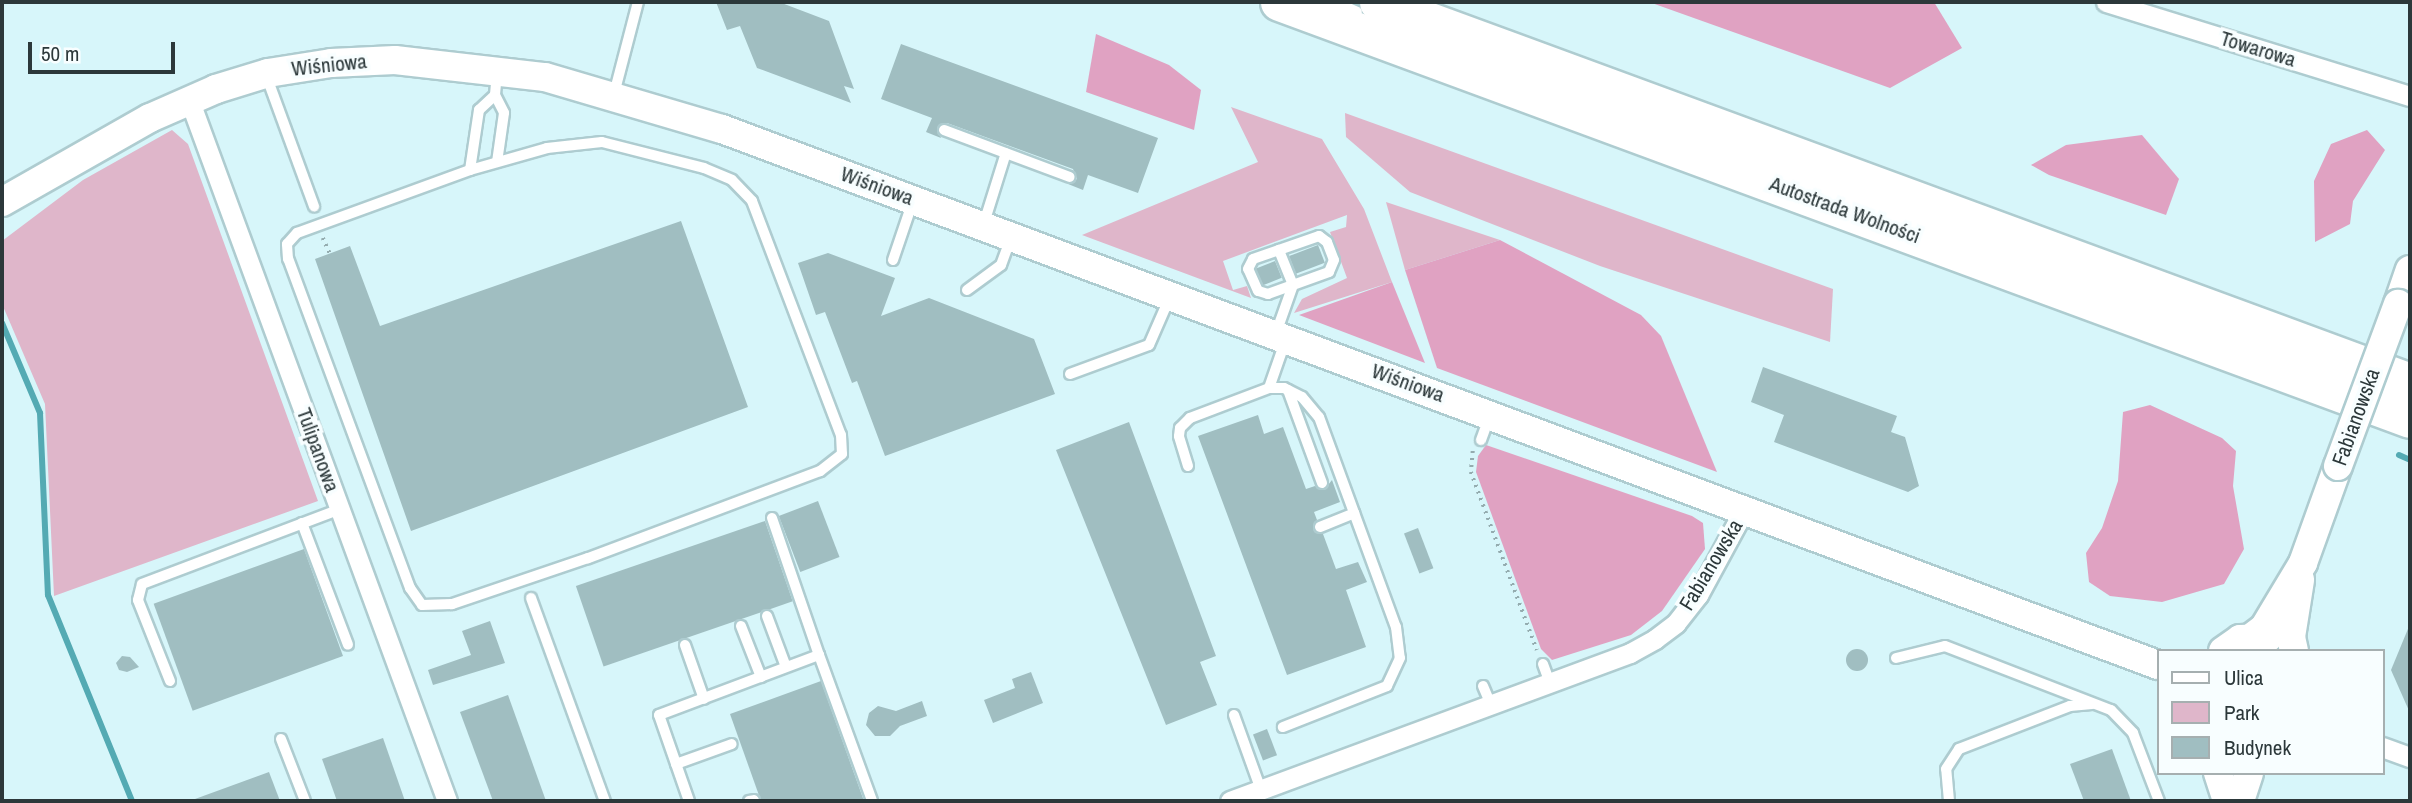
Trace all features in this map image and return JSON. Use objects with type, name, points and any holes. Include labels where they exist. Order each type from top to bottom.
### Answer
[{"type":"highway","name":"Autostrada Wolności","points":[[1279,2],[1516,71],[2410,382]]},
{"type":"highway","name":"Autostrada Wolności","points":[[1379,18],[2410,419]]},
{"type":"street","name":"Towarowa","points":[[2106,2],[2410,96]]},
{"type":"street","name":"Wiśniowa","points":[[2,202],[72,159],[189,99],[266,74],[372,60],[496,82],[614,94],[914,200],[1745,508]]},
{"type":"street","name":"Tulipanowa","points":[[189,99],[447,801]]},
{"type":"street","name":"Fabianowska","points":[[2293,649],[2291,638],[2303,563],[2410,270]]},
{"type":"street","name":"Fabianowska","points":[[1230,801],[1270,792],[1630,653],[1676,623],[1720,559],[1745,508],[2156,663]]},
{"type":"street","name":"Fabianowska","points":[[2230,646],[2264,628],[2303,563]]},
{"type":"street","points":[[2230,646],[2273,639],[2290,649]]},
{"type":"street","name":"Fabianowska","points":[[2119,650],[2156,652]]},
{"type":"street","points":[[2119,650],[2156,675]]},
{"type":"street","points":[[2219,775],[2229,801]]},
{"type":"street","points":[[2229,801],[2231,775]]},
{"type":"street","points":[[2240,801],[2248,775]]},
{"type":"lane","points":[[614,94],[638,2]]},
{"type":"lane","points":[[1330,3],[1379,18]]},
{"type":"lane","points":[[266,74],[314,206]]},
{"type":"lane","points":[[496,82],[504,113],[497,162]]},
{"type":"lane","points":[[470,170],[479,110],[496,82]]},
{"type":"lane","points":[[944,130],[1070,177]]},
{"type":"lane","points":[[602,142],[704,168],[737,185],[758,213],[841,435],[842,453],[837,462],[588,558],[443,607],[422,605],[410,588],[288,260],[287,244],[297,233],[497,162],[563,145],[602,142]]},
{"type":"lane","points":[[983,226],[1006,153]]},
{"type":"lane","points":[[893,260],[914,200]]},
{"type":"lane","points":[[967,290],[1000,265],[1012,236]]},
{"type":"lane","points":[[1315,237],[1327,242],[1334,260],[1332,270],[1268,294],[1255,288],[1248,269],[1251,261],[1279,250],[1315,237]]},
{"type":"lane","points":[[1269,388],[1293,285],[1279,250]]},
{"type":"lane","points":[[1070,374],[1149,345],[1171,295]]},
{"type":"lane","points":[[1188,466],[1179,436],[1184,422],[1204,411],[1269,388],[1289,390],[1309,404],[1319,417],[1354,513],[1399,638],[1397,668],[1387,686],[1378,692],[1283,727]]},
{"type":"lane","points":[[1289,390],[1322,483]]},
{"type":"lane","points":[[1481,440],[1490,413]]},
{"type":"lane","points":[[170,681],[138,600],[142,584],[340,509]]},
{"type":"lane","points":[[1320,527],[1354,513]]},
{"type":"lane","points":[[772,518],[872,801]]},
{"type":"lane","points":[[302,523],[348,645]]},
{"type":"lane","points":[[531,598],[605,801]]},
{"type":"lane","points":[[767,616],[786,667]]},
{"type":"lane","points":[[741,626],[761,677]]},
{"type":"lane","points":[[685,645],[704,699]]},
{"type":"lane","points":[[1896,658],[1945,646],[2102,704],[2120,716],[2133,733],[2159,801]]},
{"type":"lane","points":[[689,801],[659,716],[819,655]]},
{"type":"lane","points":[[1543,664],[1550,683]]},
{"type":"lane","points":[[1483,686],[1491,705]]},
{"type":"lane","points":[[1948,801],[1946,769],[1959,749],[2070,706],[2102,704]]},
{"type":"lane","points":[[1234,715],[1270,792]]},
{"type":"lane","points":[[281,739],[305,801]]},
{"type":"lane","points":[[676,764],[732,744]]},
{"type":"path","points":[[322,235],[330,254]]},
{"type":"path","points":[[1481,440],[1470,456],[1471,472],[1543,664]]},
{"type":"green space","points":[[1231,107],[1322,139],[1364,209],[1392,282],[1294,313],[1302,299],[1347,278],[1330,232],[1346,227],[1347,215],[1223,261],[1233,290],[1247,286],[1251,298],[1082,235],[1258,162]]},
{"type":"green space","points":[[1345,113],[1833,289],[1830,342],[1600,266],[1410,192],[1346,137]]},
{"type":"green space","points":[[172,130],[188,144],[318,501],[54,596],[45,404],[2,304],[2,241],[83,180]]},
{"type":"green space","points":[[1386,202],[1500,240],[1405,270]]},
{"type":"shaded area","points":[[1649,2],[1934,2],[1962,48],[1890,88]]},
{"type":"shaded area","points":[[1096,34],[1169,65],[1201,90],[1194,130],[1086,92]]},
{"type":"shaded area","points":[[2367,130],[2385,150],[2353,201],[2350,224],[2315,242],[2314,181],[2331,144]]},
{"type":"shaded area","points":[[2142,135],[2179,179],[2166,215],[2049,175],[2031,165],[2066,145]]},
{"type":"shaded area","points":[[1500,240],[1641,315],[1661,336],[1717,472],[1437,368],[1405,270]]},
{"type":"shaded area","points":[[1392,282],[1425,363],[1299,315]]},
{"type":"shaded area","points":[[2150,405],[2222,438],[2236,451],[2233,486],[2244,549],[2224,584],[2162,602],[2110,596],[2089,582],[2086,553],[2102,528],[2118,481],[2123,412]]},
{"type":"shaded area","points":[[1486,445],[1692,516],[1703,523],[1705,549],[1662,611],[1631,635],[1552,660],[1541,649],[1476,472],[1478,456]]},
{"type":"building","points":[[716,2],[779,2],[829,21],[854,89],[844,86],[851,103],[757,68],[740,26],[727,30]]},
{"type":"building","points":[[901,44],[1158,138],[1138,193],[1088,175],[1083,190],[1068,184],[1077,179],[1073,169],[947,123],[937,128],[941,138],[926,132],[932,118],[881,99]]},
{"type":"building","points":[[681,221],[748,407],[411,531],[315,259],[350,246],[380,326]]},
{"type":"building","points":[[1318,245],[1325,263],[1296,274],[1289,256]]},
{"type":"building","points":[[828,253],[895,278],[881,316],[929,298],[1034,339],[1055,394],[885,456],[857,381],[852,383],[825,312],[816,315],[798,263]]},
{"type":"building","points":[[1275,261],[1282,278],[1262,286],[1256,269]]},
{"type":"building","points":[[1763,367],[1897,416],[1891,432],[1905,437],[1919,486],[1908,492],[1774,442],[1784,415],[1751,402]]},
{"type":"building","points":[[1258,415],[1264,434],[1283,427],[1306,489],[1315,486],[1324,490],[1332,480],[1340,502],[1314,512],[1317,520],[1313,529],[1323,534],[1336,569],[1358,562],[1367,582],[1346,590],[1366,647],[1287,675],[1198,436]]},
{"type":"building","points":[[1129,422],[1216,656],[1200,662],[1217,705],[1166,725],[1056,450]]},
{"type":"building","points":[[818,501],[840,557],[800,572],[779,516]]},
{"type":"building","points":[[765,521],[793,601],[604,666],[576,586]]},
{"type":"building","points":[[1418,528],[1433,568],[1419,574],[1404,533]]},
{"type":"building","points":[[304,549],[343,656],[193,711],[154,604]]},
{"type":"building","points":[[490,621],[505,663],[433,685],[428,670],[471,655],[462,631]]},
{"type":"building","points":[[2410,624],[2410,713],[2391,670]]},
{"type":"building","points":[[1857,649],[1865,652],[1868,660],[1865,668],[1857,671],[1849,668],[1846,660],[1849,652]]},
{"type":"building","points":[[122,656],[130,657],[139,667],[127,672],[119,670],[116,663]]},
{"type":"building","points":[[1031,672],[1043,703],[993,723],[984,700],[1015,688],[1012,679]]},
{"type":"building","points":[[821,681],[864,801],[761,801],[730,714]]},
{"type":"building","points":[[508,695],[546,801],[493,801],[460,712]]},
{"type":"building","points":[[922,701],[927,716],[900,726],[890,736],[875,736],[866,725],[869,713],[878,706],[896,711]]},
{"type":"building","points":[[1267,729],[1277,755],[1263,761],[1253,734]]},
{"type":"building","points":[[383,738],[405,801],[337,801],[322,759]]},
{"type":"building","points":[[2112,749],[2131,801],[2084,801],[2070,764]]},
{"type":"building","points":[[269,772],[280,801],[195,801],[195,799]]},
{"type":"waterway","points":[[2,323],[40,413],[48,595],[132,801]]},
{"type":"waterway","points":[[2399,455],[2410,460]]}]
